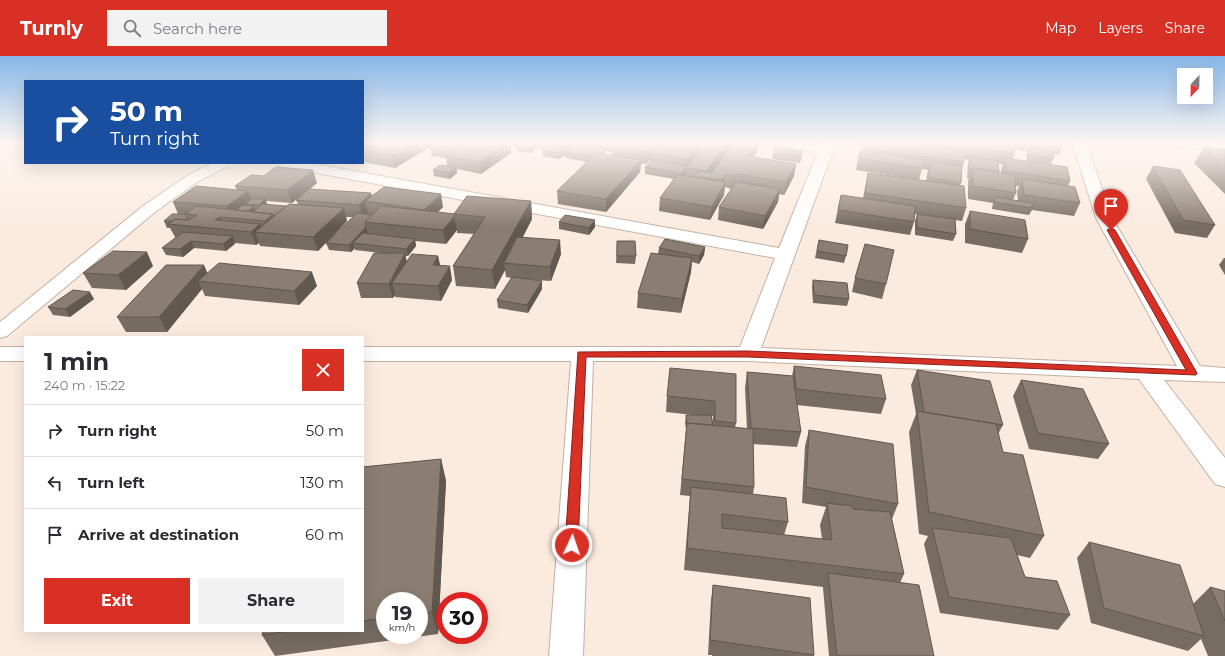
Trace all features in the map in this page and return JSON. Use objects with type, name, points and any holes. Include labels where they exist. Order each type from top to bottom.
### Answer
[{"type":"street","points":[[0,332],[149,209],[192,179],[209,170]]},
{"type":"street","points":[[323,170],[786,255]]},
{"type":"street","points":[[748,354],[819,170]]},
{"type":"street","points":[[1088,170],[1104,218],[1192,373]]},
{"type":"street","points":[[0,354],[24,354]]},
{"type":"street","points":[[364,354],[748,354],[1225,375]]},
{"type":"street","points":[[566,656],[582,354]]},
{"type":"street","points":[[1145,371],[1225,477]]},
{"type":"building","points":[[272,170],[313,170],[287,190],[235,186],[251,175],[264,176]]},
{"type":"building","points":[[433,170],[452,170],[449,172]]},
{"type":"building","points":[[579,170],[632,170],[606,199],[557,191]]},
{"type":"building","points":[[660,170],[684,170],[681,174]]},
{"type":"building","points":[[714,170],[793,170],[786,182],[736,174],[734,176],[725,175],[721,180],[694,176],[698,171],[712,173]]},
{"type":"building","points":[[929,170],[962,170],[961,183],[928,177]]},
{"type":"building","points":[[973,170],[985,170],[1015,175],[1016,193],[972,186]]},
{"type":"building","points":[[986,170],[999,170],[999,172]]},
{"type":"building","points":[[1068,170],[1070,181],[1006,171]]},
{"type":"building","points":[[1155,170],[1180,170],[1215,225],[1183,220]]},
{"type":"building","points":[[868,173],[964,186],[966,208],[865,193]]},
{"type":"building","points":[[677,175],[725,182],[712,207],[660,198]]},
{"type":"building","points":[[1022,179],[1075,187],[1080,203],[1024,195]]},
{"type":"building","points":[[735,180],[764,185],[736,182],[734,186],[732,185]]},
{"type":"building","points":[[736,182],[780,189],[765,216],[719,207]]},
{"type":"building","points":[[196,186],[248,191],[227,206],[173,202]]},
{"type":"building","points":[[384,187],[441,194],[424,210],[365,201]]},
{"type":"building","points":[[309,189],[371,193],[359,205],[296,200]]},
{"type":"building","points":[[841,195],[915,206],[914,222],[838,210]]},
{"type":"building","points":[[467,196],[531,201],[492,270],[453,266],[485,217],[454,214]]},
{"type":"building","points":[[995,197],[1032,203],[1032,208],[995,202]]},
{"type":"building","points":[[251,199],[265,199],[259,205],[245,204]]},
{"type":"building","points":[[262,204],[286,206],[274,216],[273,214],[253,212]]},
{"type":"building","points":[[289,204],[344,208],[313,237],[255,232]]},
{"type":"building","points":[[243,205],[254,206],[248,211],[236,210]]},
{"type":"building","points":[[196,206],[273,214],[265,221],[220,217],[215,220],[260,224],[251,232],[168,224],[175,219],[189,220],[197,215],[185,214]]},
{"type":"building","points":[[381,206],[455,214],[443,230],[365,222]]},
{"type":"building","points":[[970,211],[1025,220],[1028,239],[970,229]]},
{"type":"building","points":[[357,213],[372,215],[365,222],[366,227],[349,245],[326,243]]},
{"type":"building","points":[[172,214],[185,214],[187,219],[164,221]]},
{"type":"building","points":[[917,214],[955,219],[956,234],[917,228]]},
{"type":"building","points":[[565,215],[595,220],[589,228],[559,222]]},
{"type":"building","points":[[183,232],[233,236],[223,244],[191,241],[180,249],[162,248]]},
{"type":"building","points":[[363,233],[415,239],[406,249],[353,243]]},
{"type":"building","points":[[517,237],[560,240],[550,267],[504,263]]},
{"type":"building","points":[[665,239],[705,247],[699,256],[659,248]]},
{"type":"building","points":[[819,240],[848,245],[846,256],[817,251]]},
{"type":"building","points":[[617,241],[635,241],[636,256],[617,256]]},
{"type":"building","points":[[865,244],[894,250],[886,284],[855,278]]},
{"type":"building","points":[[113,251],[147,252],[118,275],[83,273]]},
{"type":"building","points":[[374,253],[405,253],[389,284],[357,283]]},
{"type":"building","points":[[651,253],[692,258],[682,299],[638,293]]},
{"type":"building","points":[[412,254],[438,256],[433,265],[450,266],[438,286],[392,283]]},
{"type":"building","points":[[219,263],[312,272],[294,291],[198,281]]},
{"type":"building","points":[[166,265],[204,265],[159,317],[117,317]]},
{"type":"building","points":[[512,277],[542,281],[527,305],[497,300]]},
{"type":"building","points":[[813,280],[847,283],[849,299],[814,295]]},
{"type":"building","points":[[73,290],[90,292],[65,309],[48,307]]},
{"type":"building","points":[[794,366],[881,375],[886,399],[796,389]]},
{"type":"building","points":[[670,368],[736,374],[736,423],[715,421],[715,401],[667,396]]},
{"type":"building","points":[[917,370],[990,381],[1003,425],[924,412]]},
{"type":"building","points":[[747,372],[793,376],[801,432],[751,428]]},
{"type":"building","points":[[1021,380],[1083,389],[1109,444],[1038,433]]},
{"type":"building","points":[[917,411],[996,424],[1003,452],[1023,455],[1044,536],[929,512]]},
{"type":"building","points":[[686,415],[711,415],[713,425],[687,423]]},
{"type":"building","points":[[687,423],[753,429],[754,487],[682,479]]},
{"type":"building","points":[[809,430],[893,444],[898,504],[806,487]]},
{"type":"building","points":[[441,459],[432,612],[428,613],[428,592],[376,592],[376,619],[364,621],[364,467]]},
{"type":"building","points":[[691,487],[786,498],[788,522],[722,514],[722,528],[832,540],[827,503],[852,506],[853,509],[890,512],[904,574],[687,548]]},
{"type":"building","points":[[932,528],[1011,538],[1025,577],[1057,581],[1070,615],[949,597]]},
{"type":"building","points":[[1089,542],[1180,565],[1204,636],[1104,608]]},
{"type":"building","points":[[828,573],[919,585],[934,656],[837,655]]},
{"type":"building","points":[[713,585],[810,598],[814,655],[710,640]]},
{"type":"building","points":[[1210,587],[1225,591],[1225,621]]},
{"type":"building","points":[[263,632],[284,632],[262,635]]},
{"type":"route","points":[[572,545],[582,354],[748,354],[1192,373],[1111,230]]}]
